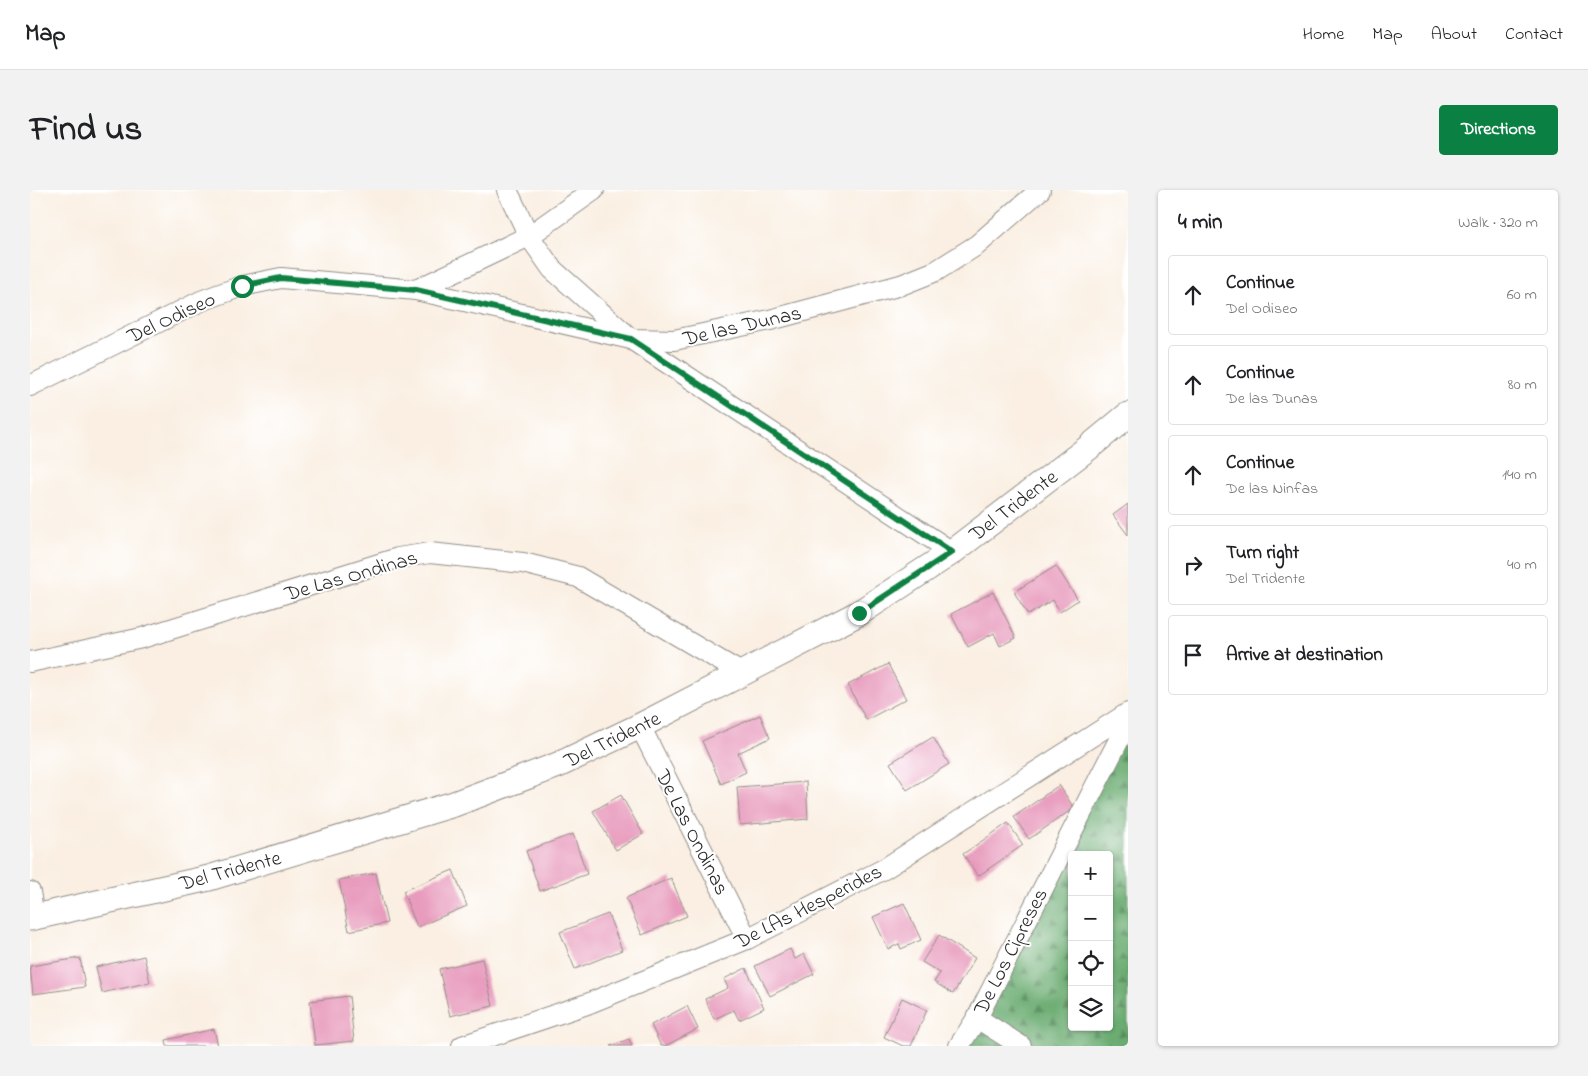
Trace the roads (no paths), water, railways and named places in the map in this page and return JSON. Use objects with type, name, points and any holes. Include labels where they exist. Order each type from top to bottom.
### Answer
[{"type":"main road","name":"Del Tridente","points":[[32,917],[208,878],[454,804],[558,765],[743,674],[859,613],[952,552],[1128,415]]},
{"type":"street","points":[[506,190],[529,236],[552,269],[631,339],[952,552]]},
{"type":"street","points":[[416,290],[529,236],[594,190]]},
{"type":"street","name":"De las Dunas","points":[[416,290],[631,339],[674,340],[770,320],[901,285],[936,271],[977,244],[1040,190]]},
{"type":"street","name":"Del Odiseo","points":[[30,386],[201,301],[242,286],[281,278],[416,290]]},
{"type":"street","name":"De Las Ondinas","points":[[30,662],[142,638],[398,558],[430,553],[523,563],[578,577],[743,674]]},
{"type":"street","name":"De LAs Hesperides","points":[[462,1046],[587,1004],[747,939],[884,869],[1128,713]]},
{"type":"street","name":"De Los Cipreses","points":[[959,1046],[977,1018],[1128,722]]},
{"type":"street","name":"De Las Ondinas","points":[[640,726],[747,939]]},
{"type":"street","points":[[30,892],[32,917]]},
{"type":"street","points":[[977,1018],[1021,1046]]}]
